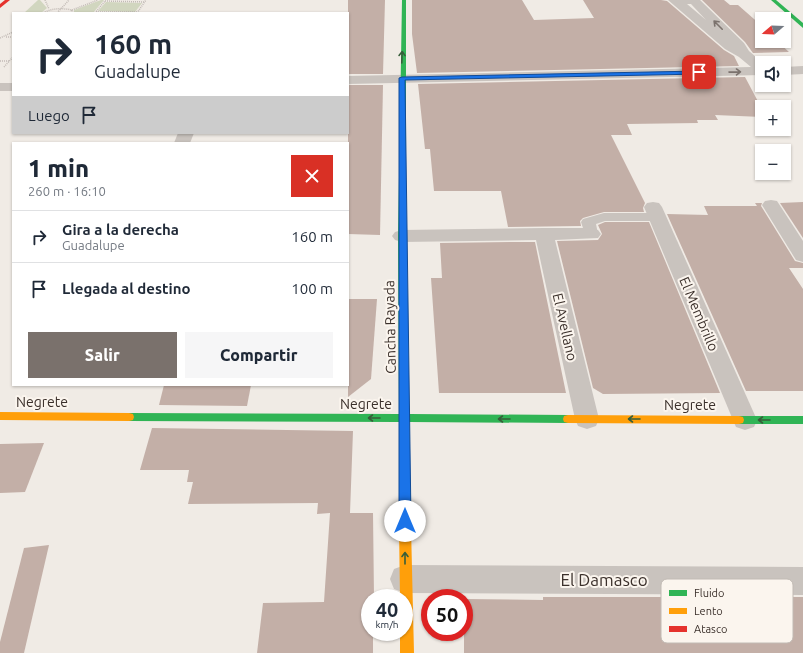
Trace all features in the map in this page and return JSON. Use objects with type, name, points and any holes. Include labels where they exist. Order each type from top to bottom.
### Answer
[{"type":"main road","points":[[0,7],[8,0]]},
{"type":"main road","name":"Cancha Rayada","points":[[404,0],[402,78],[402,236],[407,653]]},
{"type":"main road","points":[[773,0],[803,26]]},
{"type":"main road","name":"Negrete","points":[[0,416],[803,420]]},
{"type":"street","points":[[744,54],[739,46],[694,1],[674,0],[730,46],[744,54],[755,64]]},
{"type":"street","points":[[349,80],[755,70]]},
{"type":"street","points":[[791,70],[803,70]]},
{"type":"street","points":[[0,87],[12,87]]},
{"type":"street","points":[[771,205],[803,256]]},
{"type":"street","name":"El Membrillo","points":[[655,212],[745,420]]},
{"type":"street","name":"El Avellano","points":[[544,234],[587,419]]},
{"type":"street","points":[[402,236],[591,234]]},
{"type":"street","name":"El Damasco","points":[[405,579],[661,580]]},
{"type":"street","name":"El Damasco","points":[[793,581],[803,581]]},
{"type":"lane","points":[[591,234],[588,222],[604,217],[655,212]]},
{"type":"path","points":[[45,0],[49,9]]},
{"type":"path","points":[[58,12],[69,0]]},
{"type":"path","points":[[45,12],[49,9],[61,8],[72,10],[98,0]]},
{"type":"path","points":[[138,12],[146,0]]},
{"type":"path","points":[[96,12],[105,1],[145,2]]},
{"type":"path","points":[[0,38],[12,32]]},
{"type":"path","points":[[3,37],[12,37]]},
{"type":"path","points":[[0,71],[12,58]]},
{"type":"path","points":[[0,61],[10,61]]},
{"type":"green space","points":[[38,0],[40,0],[47,8],[42,12],[25,12]]},
{"type":"green space","points":[[104,0],[94,12],[74,12],[74,10]]},
{"type":"green space","points":[[106,2],[142,3],[135,12],[98,11]]},
{"type":"building","points":[[348,0],[385,0],[383,74],[349,74]]},
{"type":"building","points":[[412,0],[522,0],[534,20],[594,18],[583,0],[667,1],[724,50],[734,56],[739,66],[417,73],[412,34]]},
{"type":"building","points":[[702,0],[724,0],[730,5],[738,5],[755,20],[755,48],[785,48],[789,52],[753,53],[745,42]]},
{"type":"building","points":[[745,77],[757,100],[755,100],[755,117],[715,115],[718,120],[697,120],[698,123],[627,124],[632,135],[611,135],[645,203],[643,208],[644,212],[604,212],[583,218],[580,221],[581,226],[508,227],[501,191],[434,191],[430,149],[425,149],[418,84]]},
{"type":"building","points":[[349,85],[383,85],[380,235],[349,234]]},
{"type":"building","points":[[803,202],[803,238],[780,203]]},
{"type":"building","points":[[755,203],[762,203],[761,206],[795,261],[803,263],[803,268],[789,268],[803,289],[803,391],[746,391],[667,214],[708,215],[704,206],[757,206]]},
{"type":"building","points":[[605,222],[649,222],[720,393],[603,394],[593,388],[557,241],[598,240],[602,234],[598,225]]},
{"type":"building","points":[[535,242],[566,393],[439,393],[431,278],[442,278],[440,243]]},
{"type":"building","points":[[349,299],[377,299],[371,379],[348,397]]},
{"type":"building","points":[[164,386],[251,386],[247,406],[159,405]]},
{"type":"building","points":[[152,428],[353,431],[350,513],[373,513],[374,589],[361,589],[361,641],[373,641],[373,653],[257,653],[263,603],[324,602],[330,513],[317,514],[318,503],[188,504],[193,482],[187,482],[189,470],[140,470]]},
{"type":"building","points":[[44,443],[25,492],[0,493],[0,444]]},
{"type":"building","points":[[49,545],[24,653],[0,653],[0,642],[24,548]]},
{"type":"building","points":[[543,597],[661,597],[661,643],[793,643],[793,597],[803,597],[803,653],[464,653],[464,641],[473,641],[473,599],[543,600]]},
{"type":"traffic: fast","points":[[404,0],[402,236],[405,527]]},
{"type":"traffic: fast","points":[[773,0],[803,26]]},
{"type":"traffic: fast","points":[[129,417],[568,419]]},
{"type":"traffic: fast","points":[[739,420],[803,420]]},
{"type":"traffic: slow","points":[[0,416],[129,417]]},
{"type":"traffic: slow","points":[[568,419],[739,420]]},
{"type":"traffic: slow","points":[[405,527],[407,653]]},
{"type":"traffic: jam","points":[[0,7],[8,0]]},
{"type":"route","points":[[405,521],[402,78],[699,72]]}]
